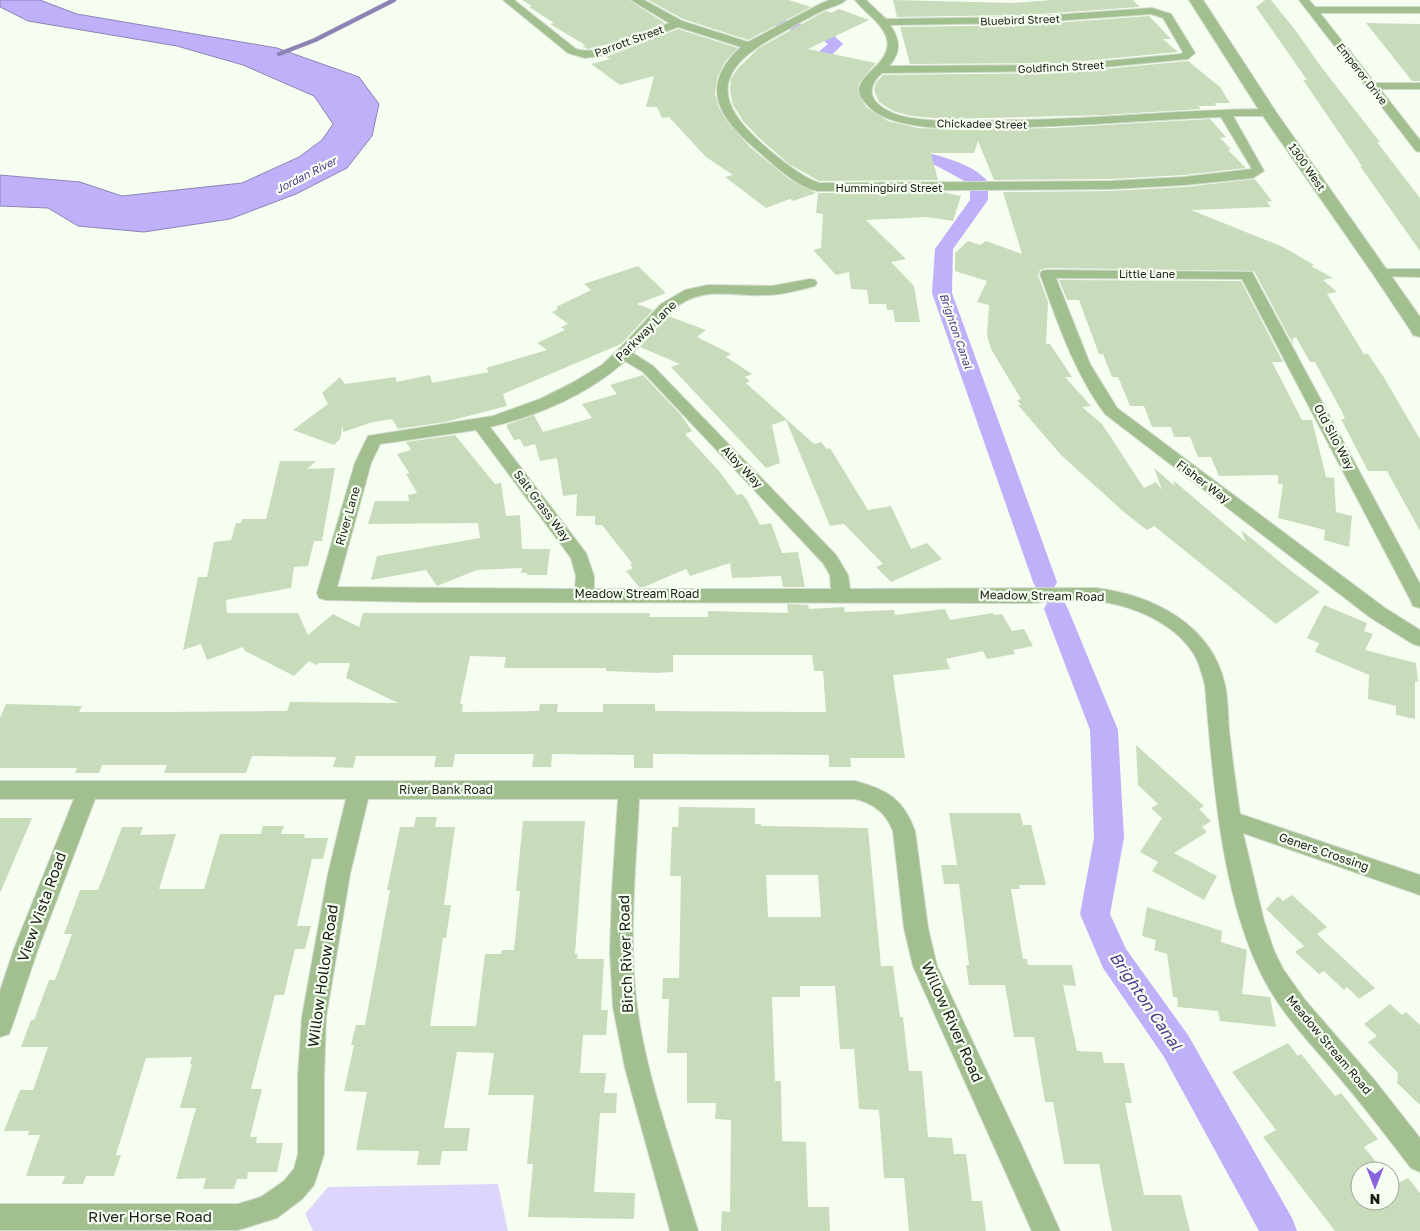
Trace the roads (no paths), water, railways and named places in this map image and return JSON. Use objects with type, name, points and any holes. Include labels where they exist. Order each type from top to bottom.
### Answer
[{"type":"street","name":"Parrott Street","points":[[508,0],[572,51],[585,55],[602,53],[678,22]]},
{"type":"street","points":[[636,0],[678,22],[749,46]]},
{"type":"street","points":[[805,0],[823,6]]},
{"type":"street","name":"Hummingbird Street","points":[[841,0],[823,6],[749,46],[733,62],[724,79],[722,96],[726,110],[736,127],[749,139],[811,185],[826,188],[1158,183],[1246,176],[1258,171],[1225,113]]},
{"type":"street","name":"Chickadee Street","points":[[860,0],[881,22],[893,43],[893,52],[890,59],[866,82],[866,97],[872,104],[886,113],[910,121],[954,124],[1061,124],[1225,113],[1270,113]]},
{"type":"street","name":"1300 West","points":[[1196,0],[1270,113],[1382,273],[1420,331]]},
{"type":"street","name":"Emperor Drive","points":[[1304,0],[1420,148]]},
{"type":"street","name":"Bluebird Street","points":[[881,22],[1026,20],[1146,10],[1159,12]]},
{"type":"street","points":[[1312,10],[1420,10]]},
{"type":"street","name":"Goldfinch Street","points":[[878,70],[1063,68],[1138,63],[1187,56],[1188,51],[1171,20],[1159,12]]},
{"type":"street","points":[[1372,86],[1420,86]]},
{"type":"street","points":[[1382,273],[1420,273]]},
{"type":"street","name":"Little Lane","points":[[1047,274],[1247,274]]},
{"type":"street","name":"Fisher Way","points":[[1047,274],[1064,319],[1098,395],[1111,411],[1378,613],[1420,640]]},
{"type":"street","name":"Old Silo Way","points":[[1247,274],[1420,601]]},
{"type":"street","name":"Parkway Lane","points":[[374,440],[480,424],[528,410],[561,395],[608,368],[624,354],[665,308],[682,296],[692,292],[708,290],[766,291],[810,283]]},
{"type":"street","name":"Alby Way","points":[[624,354],[648,369],[830,559],[839,575],[841,594]]},
{"type":"street","name":"Salt Grass Way","points":[[480,424],[580,557],[585,576],[584,594]]},
{"type":"street","name":"River Lane","points":[[326,593],[363,463],[374,440]]},
{"type":"street","name":"Meadow Stream Road","points":[[326,593],[1097,595],[1131,602],[1156,613],[1180,628],[1198,646],[1209,665],[1215,685],[1229,819],[1248,905],[1266,959],[1285,992],[1307,1022],[1360,1082],[1420,1159]]},
{"type":"street","name":"River Bank Road","points":[[0,790],[855,790],[873,794],[889,805]]},
{"type":"street","name":"View Vista Road","points":[[0,1026],[26,949],[88,790]]},
{"type":"street","name":"Willow Hollow Road","points":[[293,1190],[305,1176],[311,1154],[311,1076],[314,1017],[339,874],[359,790]]},
{"type":"street","name":"Birch River Road","points":[[629,790],[623,892],[622,952],[625,1007],[637,1068],[684,1231]]},
{"type":"street","name":"Willow River Road","points":[[889,805],[900,818],[904,831],[916,928],[925,966],[1046,1231]]},
{"type":"street","name":"Geners Crossing","points":[[1229,819],[1420,885]]},
{"type":"street","name":"River Horse Road","points":[[0,1217],[238,1217],[268,1209],[293,1190]]},
{"type":"water","name":"Jordan River","points":[[0,0],[40,0],[77,14],[277,48],[359,77],[379,104],[372,136],[347,168],[296,194],[230,219],[144,232],[78,226],[48,208],[0,206],[0,175],[80,182],[122,196],[242,183],[299,157],[322,140],[333,124],[314,96],[243,65],[177,46],[28,21],[0,7]]},
{"type":"waterway","points":[[279,54],[315,40],[394,0]]},
{"type":"waterway","name":"Brighton Canal","points":[[717,0],[747,13],[825,35],[836,44],[810,66],[802,76]]},
{"type":"waterway","name":"Brighton Canal","points":[[899,153],[941,162],[960,170],[979,182],[979,200],[944,249],[942,293],[1045,582]]},
{"type":"waterway","name":"Brighton Canal","points":[[1056,609],[1104,730],[1109,838],[1095,914],[1114,958],[1176,1046],[1279,1231]]}]
